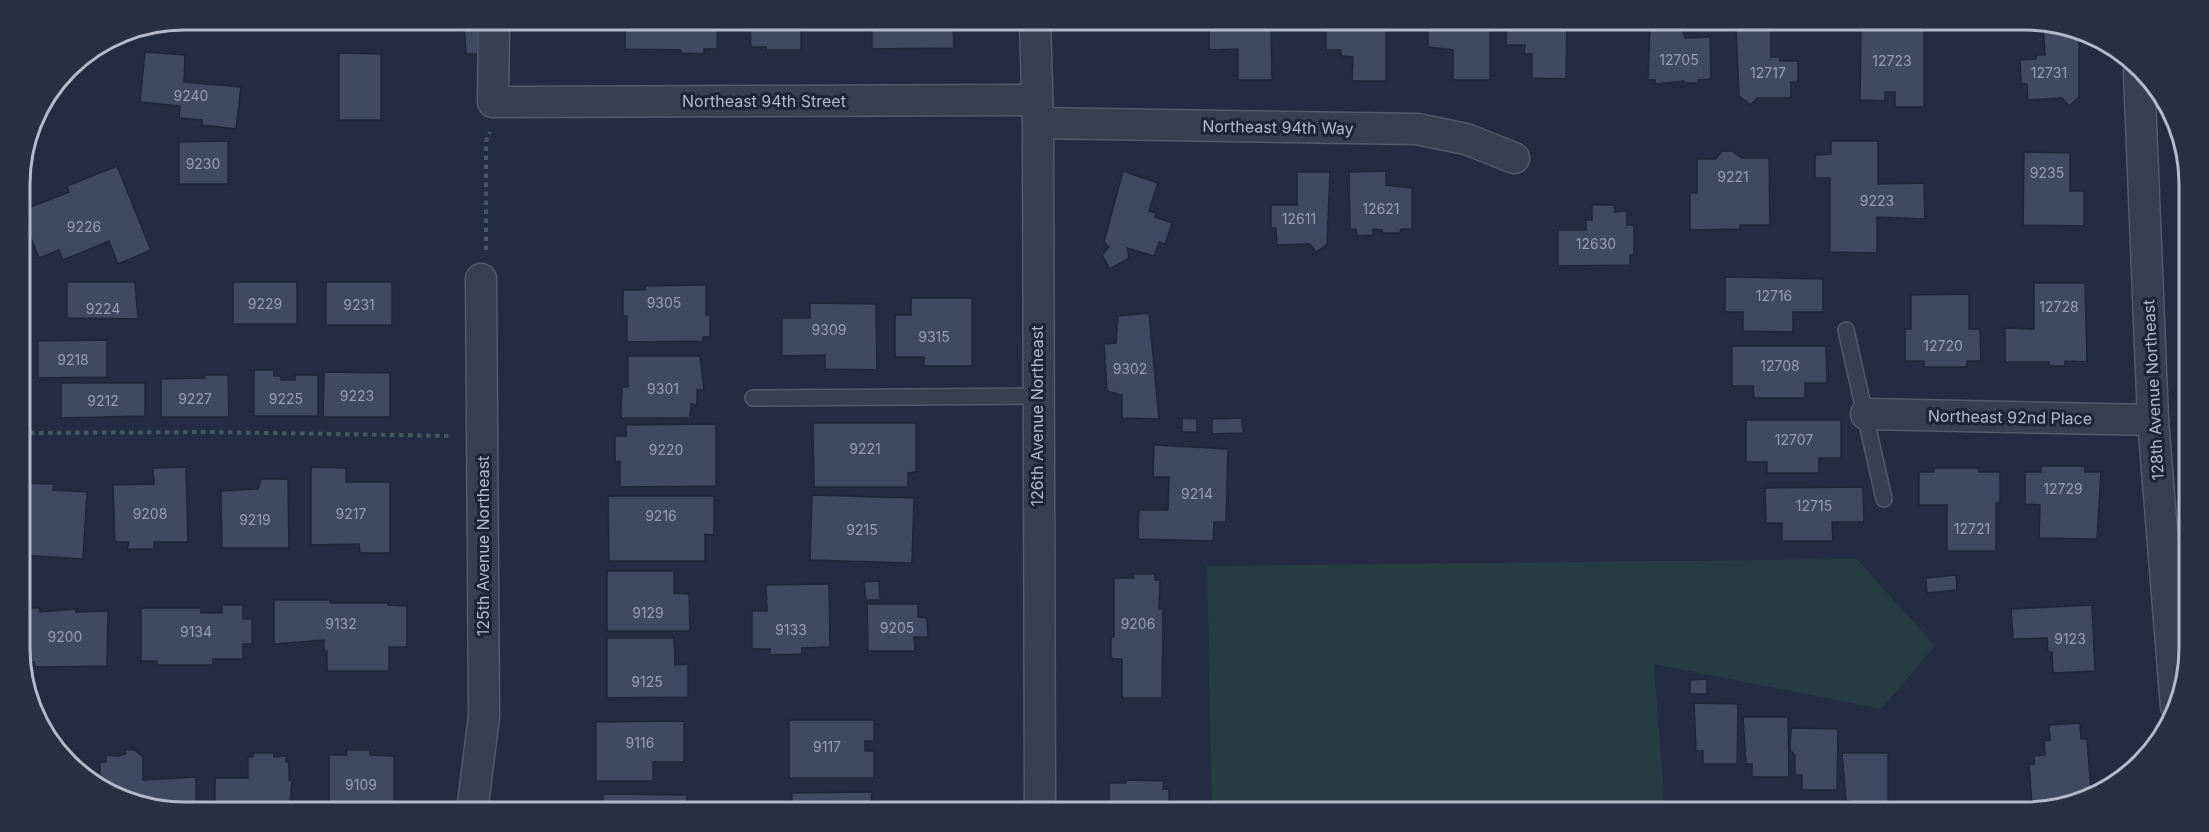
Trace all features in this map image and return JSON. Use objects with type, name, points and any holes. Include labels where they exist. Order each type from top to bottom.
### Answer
[{"type":"street","points":[[493,114],[494,30]]},
{"type":"street","name":"126th Avenue Northeast","points":[[1035,30],[1040,802]]},
{"type":"street","name":"128th Avenue Northeast","points":[[2139,81],[2153,420],[2176,678]]},
{"type":"street","name":"Northeast 94th Street","points":[[493,114],[1037,112]]},
{"type":"street","name":"Northeast 94th Way","points":[[1037,112],[1417,129],[1466,140],[1514,159]]},
{"type":"street","name":"125th Avenue Northeast","points":[[473,802],[484,716],[483,267]]},
{"type":"street","name":"Northeast 92nd Place","points":[[1866,414],[2153,420]]},
{"type":"lane","points":[[1846,330],[1884,499]]},
{"type":"lane","points":[[753,398],[1037,396]]},
{"type":"path","points":[[483,267],[486,141],[493,114]]},
{"type":"path","points":[[30,433],[211,432],[455,436]]},
{"type":"shaded area","points":[[1857,559],[1935,646],[1881,709],[1654,664],[1664,802],[1212,802],[1207,566]]},
{"type":"building","points":[[464,30],[478,30],[478,54],[466,54]]},
{"type":"building","points":[[625,30],[718,30],[717,49],[704,49],[704,54],[681,53],[681,50],[625,49]]},
{"type":"building","points":[[750,30],[801,30],[801,50],[766,50],[766,47],[751,47]]},
{"type":"building","points":[[872,30],[953,30],[954,48],[872,49]]},
{"type":"building","points":[[1209,30],[1271,30],[1272,80],[1238,80],[1238,49],[1209,50]]},
{"type":"building","points":[[1326,30],[1386,30],[1386,81],[1352,81],[1353,57],[1341,56],[1341,50],[1326,50]]},
{"type":"building","points":[[1428,30],[1490,30],[1490,80],[1453,80],[1453,50],[1428,47]]},
{"type":"building","points":[[1507,30],[1567,30],[1566,79],[1532,78],[1532,54],[1524,54],[1525,45],[1506,45]]},
{"type":"building","points":[[1650,30],[1682,30],[1685,38],[1710,37],[1711,79],[1698,80],[1698,83],[1684,83],[1684,81],[1656,84],[1655,80],[1648,80]]},
{"type":"building","points":[[1736,30],[1771,30],[1771,57],[1780,57],[1780,61],[1798,61],[1798,82],[1791,82],[1791,98],[1757,98],[1751,105],[1739,96]]},
{"type":"building","points":[[1861,30],[1924,30],[1924,107],[1895,107],[1895,92],[1885,92],[1885,101],[1860,100]]},
{"type":"building","points":[[2043,31],[2079,40],[2079,97],[2069,106],[2062,98],[2028,100],[2027,84],[2021,84],[2020,60],[2036,59],[2036,55],[2045,55]]},
{"type":"building","points":[[145,52],[185,55],[184,82],[241,87],[236,129],[202,125],[202,120],[179,118],[180,106],[140,102]]},
{"type":"building","points":[[339,53],[381,54],[381,120],[339,120]]},
{"type":"building","points":[[228,141],[228,184],[179,184],[179,142]]},
{"type":"building","points":[[1831,141],[1878,141],[1878,184],[1924,183],[1925,219],[1877,217],[1877,253],[1830,252],[1830,178],[1815,178],[1815,155],[1831,154]]},
{"type":"building","points":[[1722,151],[1732,151],[1741,158],[1769,158],[1770,225],[1740,225],[1740,229],[1690,230],[1690,193],[1697,193],[1697,159],[1716,159]]},
{"type":"building","points":[[2024,152],[2070,153],[2070,191],[2084,191],[2084,226],[2023,225]]},
{"type":"building","points":[[117,166],[151,250],[118,264],[109,241],[63,260],[59,250],[39,258],[30,236],[30,207],[69,192],[67,186]]},
{"type":"building","points":[[1123,171],[1158,183],[1149,211],[1156,213],[1155,217],[1172,223],[1165,244],[1159,242],[1154,256],[1127,248],[1129,258],[1110,269],[1102,255],[1109,247],[1104,242]]},
{"type":"building","points":[[1386,171],[1386,185],[1412,188],[1412,229],[1401,229],[1400,233],[1383,233],[1382,230],[1373,229],[1373,235],[1357,236],[1356,229],[1350,229],[1349,172]]},
{"type":"building","points":[[1297,172],[1330,172],[1327,245],[1316,252],[1310,244],[1277,245],[1276,228],[1271,228],[1271,205],[1297,205]]},
{"type":"building","points":[[1592,205],[1614,205],[1615,212],[1627,211],[1627,225],[1634,225],[1634,255],[1630,255],[1630,265],[1558,266],[1558,230],[1586,230],[1586,220],[1592,220]]},
{"type":"building","points":[[1725,277],[1823,279],[1823,312],[1793,312],[1793,332],[1743,331],[1743,312],[1725,312]]},
{"type":"building","points":[[67,282],[135,282],[138,319],[67,318]]},
{"type":"building","points":[[233,282],[297,282],[297,324],[233,324]]},
{"type":"building","points":[[326,282],[392,282],[392,325],[326,325]]},
{"type":"building","points":[[2034,283],[2085,283],[2087,362],[2065,361],[2065,366],[2049,366],[2049,362],[2005,362],[2005,328],[2034,329]]},
{"type":"building","points":[[706,285],[706,315],[710,315],[710,337],[703,337],[703,341],[627,342],[627,316],[623,316],[623,290],[645,290],[645,286]]},
{"type":"building","points":[[1969,294],[1969,329],[1980,329],[1981,361],[1967,361],[1967,367],[1924,367],[1924,361],[1905,361],[1905,329],[1911,329],[1911,295]]},
{"type":"building","points":[[911,298],[972,298],[972,366],[924,366],[924,357],[895,357],[895,315],[911,315]]},
{"type":"building","points":[[810,303],[876,304],[877,370],[825,369],[825,355],[782,356],[782,318],[810,318]]},
{"type":"building","points":[[1149,313],[1159,419],[1122,418],[1122,395],[1107,391],[1104,344],[1116,343],[1118,316]]},
{"type":"building","points":[[107,340],[107,377],[38,378],[38,341]]},
{"type":"building","points":[[1732,346],[1826,346],[1827,383],[1805,383],[1805,398],[1754,398],[1753,386],[1732,386]]},
{"type":"building","points":[[628,356],[700,356],[704,390],[697,390],[697,405],[691,404],[690,418],[621,418],[622,387],[628,387]]},
{"type":"building","points":[[254,370],[274,370],[274,376],[281,376],[281,380],[295,380],[295,375],[318,375],[318,416],[254,416]]},
{"type":"building","points":[[324,372],[390,373],[390,417],[323,417]]},
{"type":"building","points":[[205,375],[228,375],[229,417],[161,417],[161,379],[205,378]]},
{"type":"building","points":[[61,383],[145,383],[145,416],[61,418]]},
{"type":"building","points":[[1182,418],[1197,419],[1197,432],[1182,432]]},
{"type":"building","points":[[1242,418],[1243,433],[1212,434],[1212,419]]},
{"type":"building","points":[[1746,420],[1841,420],[1841,458],[1819,458],[1819,473],[1767,473],[1767,462],[1746,462]]},
{"type":"building","points":[[813,423],[916,423],[916,472],[908,473],[908,487],[814,487]]},
{"type":"building","points":[[716,424],[716,486],[620,487],[620,461],[615,462],[615,436],[626,436],[626,425]]},
{"type":"building","points":[[1154,445],[1228,449],[1226,522],[1214,522],[1213,541],[1138,539],[1139,510],[1168,510],[1169,477],[1153,477]]},
{"type":"building","points":[[2041,466],[2085,466],[2085,472],[2101,472],[2097,539],[2039,538],[2040,505],[2025,504],[2025,472],[2041,472]]},
{"type":"building","points":[[186,467],[188,542],[154,542],[154,549],[127,549],[129,542],[115,542],[113,485],[154,484],[153,468]]},
{"type":"building","points":[[311,467],[346,468],[346,482],[390,482],[390,553],[360,553],[359,544],[311,545]]},
{"type":"building","points":[[1934,468],[1979,468],[1979,472],[2000,472],[2000,503],[1996,503],[1996,551],[1947,551],[1947,505],[1919,505],[1919,472],[1934,472]]},
{"type":"building","points":[[261,479],[288,479],[289,548],[222,548],[221,491],[258,489]]},
{"type":"building","points":[[30,483],[54,484],[53,490],[87,492],[83,559],[30,556]]},
{"type":"building","points":[[1863,487],[1864,522],[1832,522],[1833,541],[1782,541],[1782,523],[1766,523],[1765,488]]},
{"type":"building","points":[[812,495],[914,498],[912,563],[810,560]]},
{"type":"building","points":[[608,496],[714,496],[714,535],[705,534],[705,561],[609,561]]},
{"type":"building","points":[[607,571],[674,571],[674,593],[689,594],[690,631],[607,631]]},
{"type":"building","points":[[1133,574],[1155,574],[1155,580],[1160,580],[1159,609],[1163,609],[1162,698],[1122,698],[1122,659],[1111,657],[1111,637],[1114,637],[1114,578],[1134,578]]},
{"type":"building","points":[[1956,575],[1957,590],[1927,593],[1926,578]]},
{"type":"building","points":[[879,581],[880,600],[866,600],[864,582]]},
{"type":"building","points":[[829,584],[830,647],[802,648],[802,654],[770,655],[770,649],[752,649],[752,611],[767,611],[766,585]]},
{"type":"building","points":[[274,600],[330,600],[330,603],[388,603],[388,605],[407,606],[407,647],[389,647],[389,671],[327,671],[327,651],[324,651],[324,640],[274,644]]},
{"type":"building","points":[[867,604],[918,604],[918,617],[927,618],[928,637],[914,637],[915,651],[868,651]]},
{"type":"building","points":[[222,605],[243,605],[243,619],[252,619],[252,644],[243,644],[243,659],[213,659],[213,665],[157,665],[157,661],[141,661],[141,608],[201,608],[201,613],[222,613]]},
{"type":"building","points":[[2092,605],[2095,671],[2053,673],[2052,652],[2048,652],[2047,638],[2013,639],[2011,609]]},
{"type":"building","points":[[30,608],[40,608],[40,612],[76,609],[76,612],[108,611],[107,666],[35,667],[34,662],[31,662],[30,658]]},
{"type":"building","points":[[607,638],[674,638],[675,665],[688,664],[688,697],[607,698]]},
{"type":"building","points":[[1707,679],[1707,694],[1690,694],[1690,680]]},
{"type":"building","points":[[1694,703],[1738,704],[1737,764],[1703,764],[1703,751],[1696,751]]},
{"type":"building","points":[[1743,717],[1788,717],[1789,777],[1752,777],[1752,764],[1746,764]]},
{"type":"building","points":[[789,720],[874,720],[874,741],[865,741],[865,751],[874,751],[874,778],[789,778]]},
{"type":"building","points":[[684,721],[684,762],[653,762],[653,781],[596,781],[596,722]]},
{"type":"building","points":[[2080,723],[2081,739],[2087,739],[2091,787],[2055,799],[2032,802],[2029,764],[2034,764],[2034,756],[2045,755],[2044,741],[2050,740],[2049,725]]},
{"type":"building","points":[[1791,728],[1838,729],[1837,790],[1802,790],[1802,775],[1795,775],[1795,755],[1790,750]]},
{"type":"building","points":[[125,750],[135,750],[143,757],[143,780],[196,777],[196,802],[164,801],[144,797],[116,786],[100,777],[100,762],[106,762],[106,755],[126,754]]},
{"type":"building","points":[[346,750],[370,750],[370,755],[394,756],[394,802],[329,802],[329,755],[347,755]]},
{"type":"building","points":[[253,753],[274,753],[274,757],[286,756],[286,762],[289,762],[289,780],[292,781],[290,802],[215,802],[215,778],[248,778],[248,757],[253,757]]},
{"type":"building","points":[[1842,753],[1888,753],[1888,802],[1846,801]]},
{"type":"building","points":[[1126,780],[1164,781],[1163,789],[1169,789],[1169,802],[1109,802],[1109,783],[1126,783]]},
{"type":"building","points":[[872,792],[871,801],[880,802],[792,802],[792,793]]},
{"type":"building","points":[[603,794],[687,795],[687,802],[603,802]]}]
